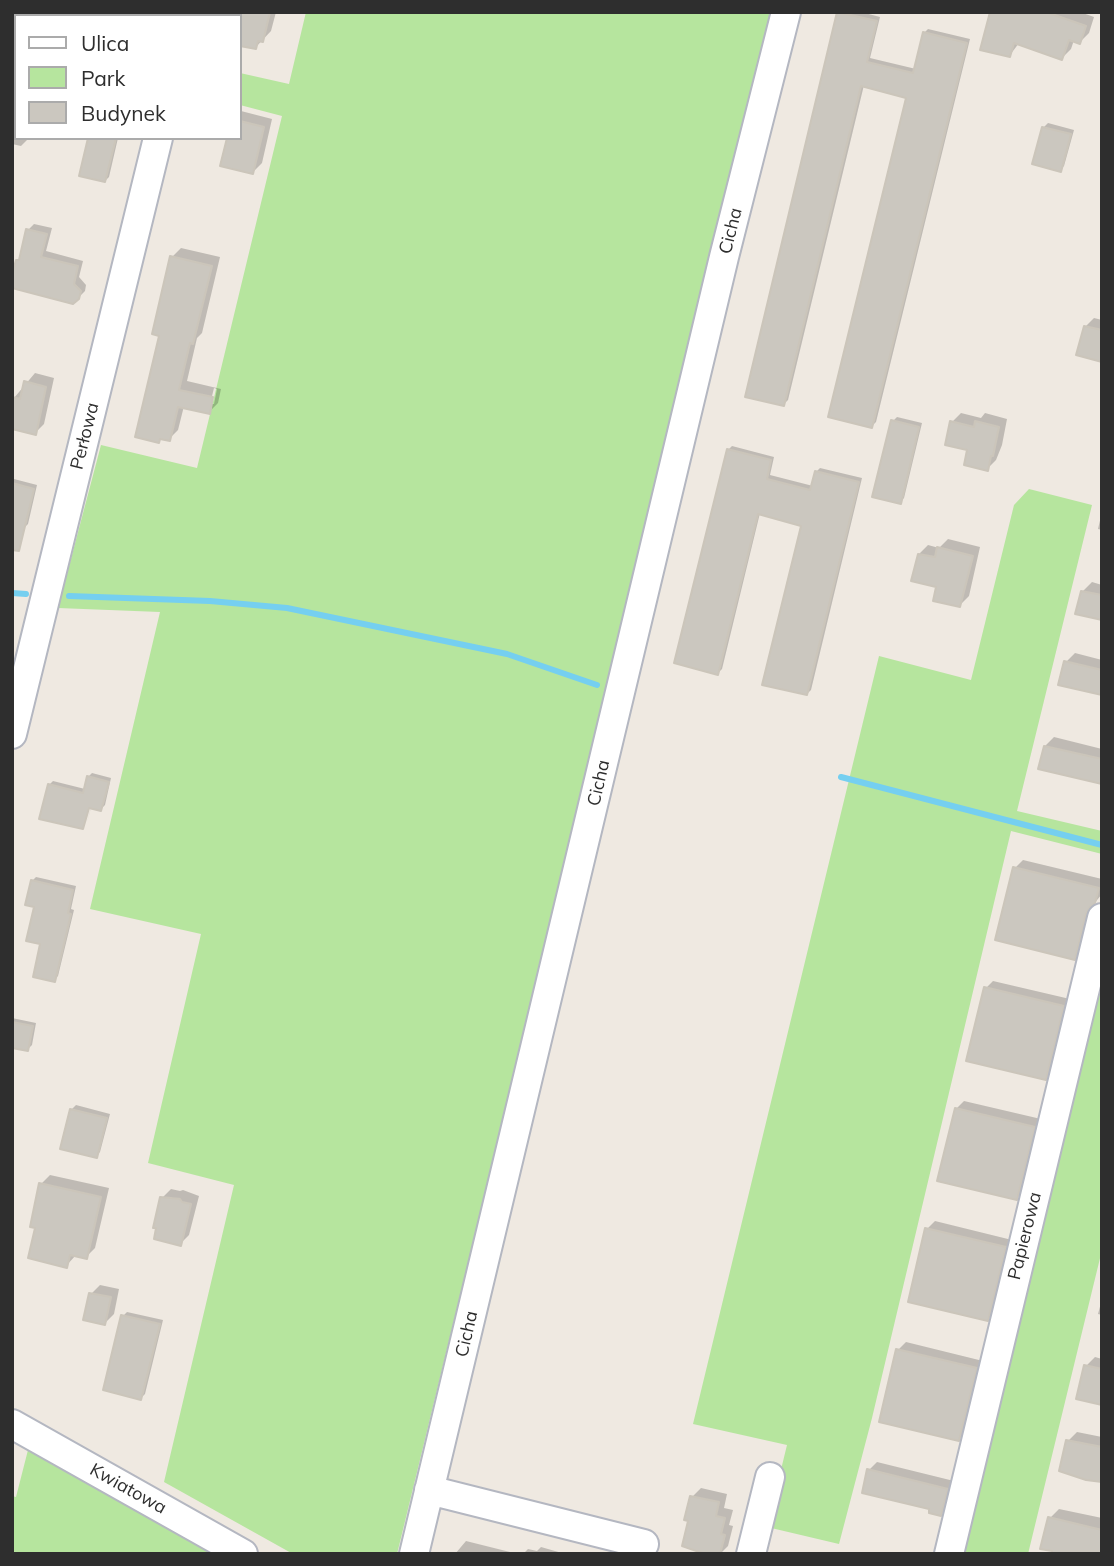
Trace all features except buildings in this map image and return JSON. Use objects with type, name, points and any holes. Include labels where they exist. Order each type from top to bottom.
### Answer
[{"type":"street","name":"Cicha","points":[[414,1554],[721,271],[786,12]]},
{"type":"street","name":"Perłowa","points":[[12,734],[158,140]]},
{"type":"street","name":"Papierowa","points":[[949,1554],[1102,918]]},
{"type":"street","name":"Kwiatowa","points":[[12,1424],[243,1554]]},
{"type":"street","points":[[751,1554],[770,1477]]},
{"type":"street","points":[[429,1490],[644,1544]]},
{"type":"green space","points":[[306,12],[777,12],[605,701],[397,1554],[293,1554],[164,1482],[234,1185],[148,1163],[201,934],[90,909],[160,612],[58,608],[101,445],[197,468],[282,116],[242,106],[242,73],[289,84]]},
{"type":"green space","points":[[1029,489],[1092,505],[1017,811],[1102,831],[1102,854],[1011,831],[872,1418],[839,1544],[767,1527],[787,1445],[693,1424],[879,656],[971,680],[1014,505]]},
{"type":"green space","points":[[1102,961],[1102,1250],[1028,1554],[941,1554]]},
{"type":"green space","points":[[28,1450],[213,1554],[12,1554],[12,1496],[16,1497]]},
{"type":"waterway","points":[[12,593],[26,594]]},
{"type":"waterway","points":[[69,596],[210,601],[287,608],[507,654],[597,685]]},
{"type":"waterway","points":[[841,777],[1102,845]]}]
